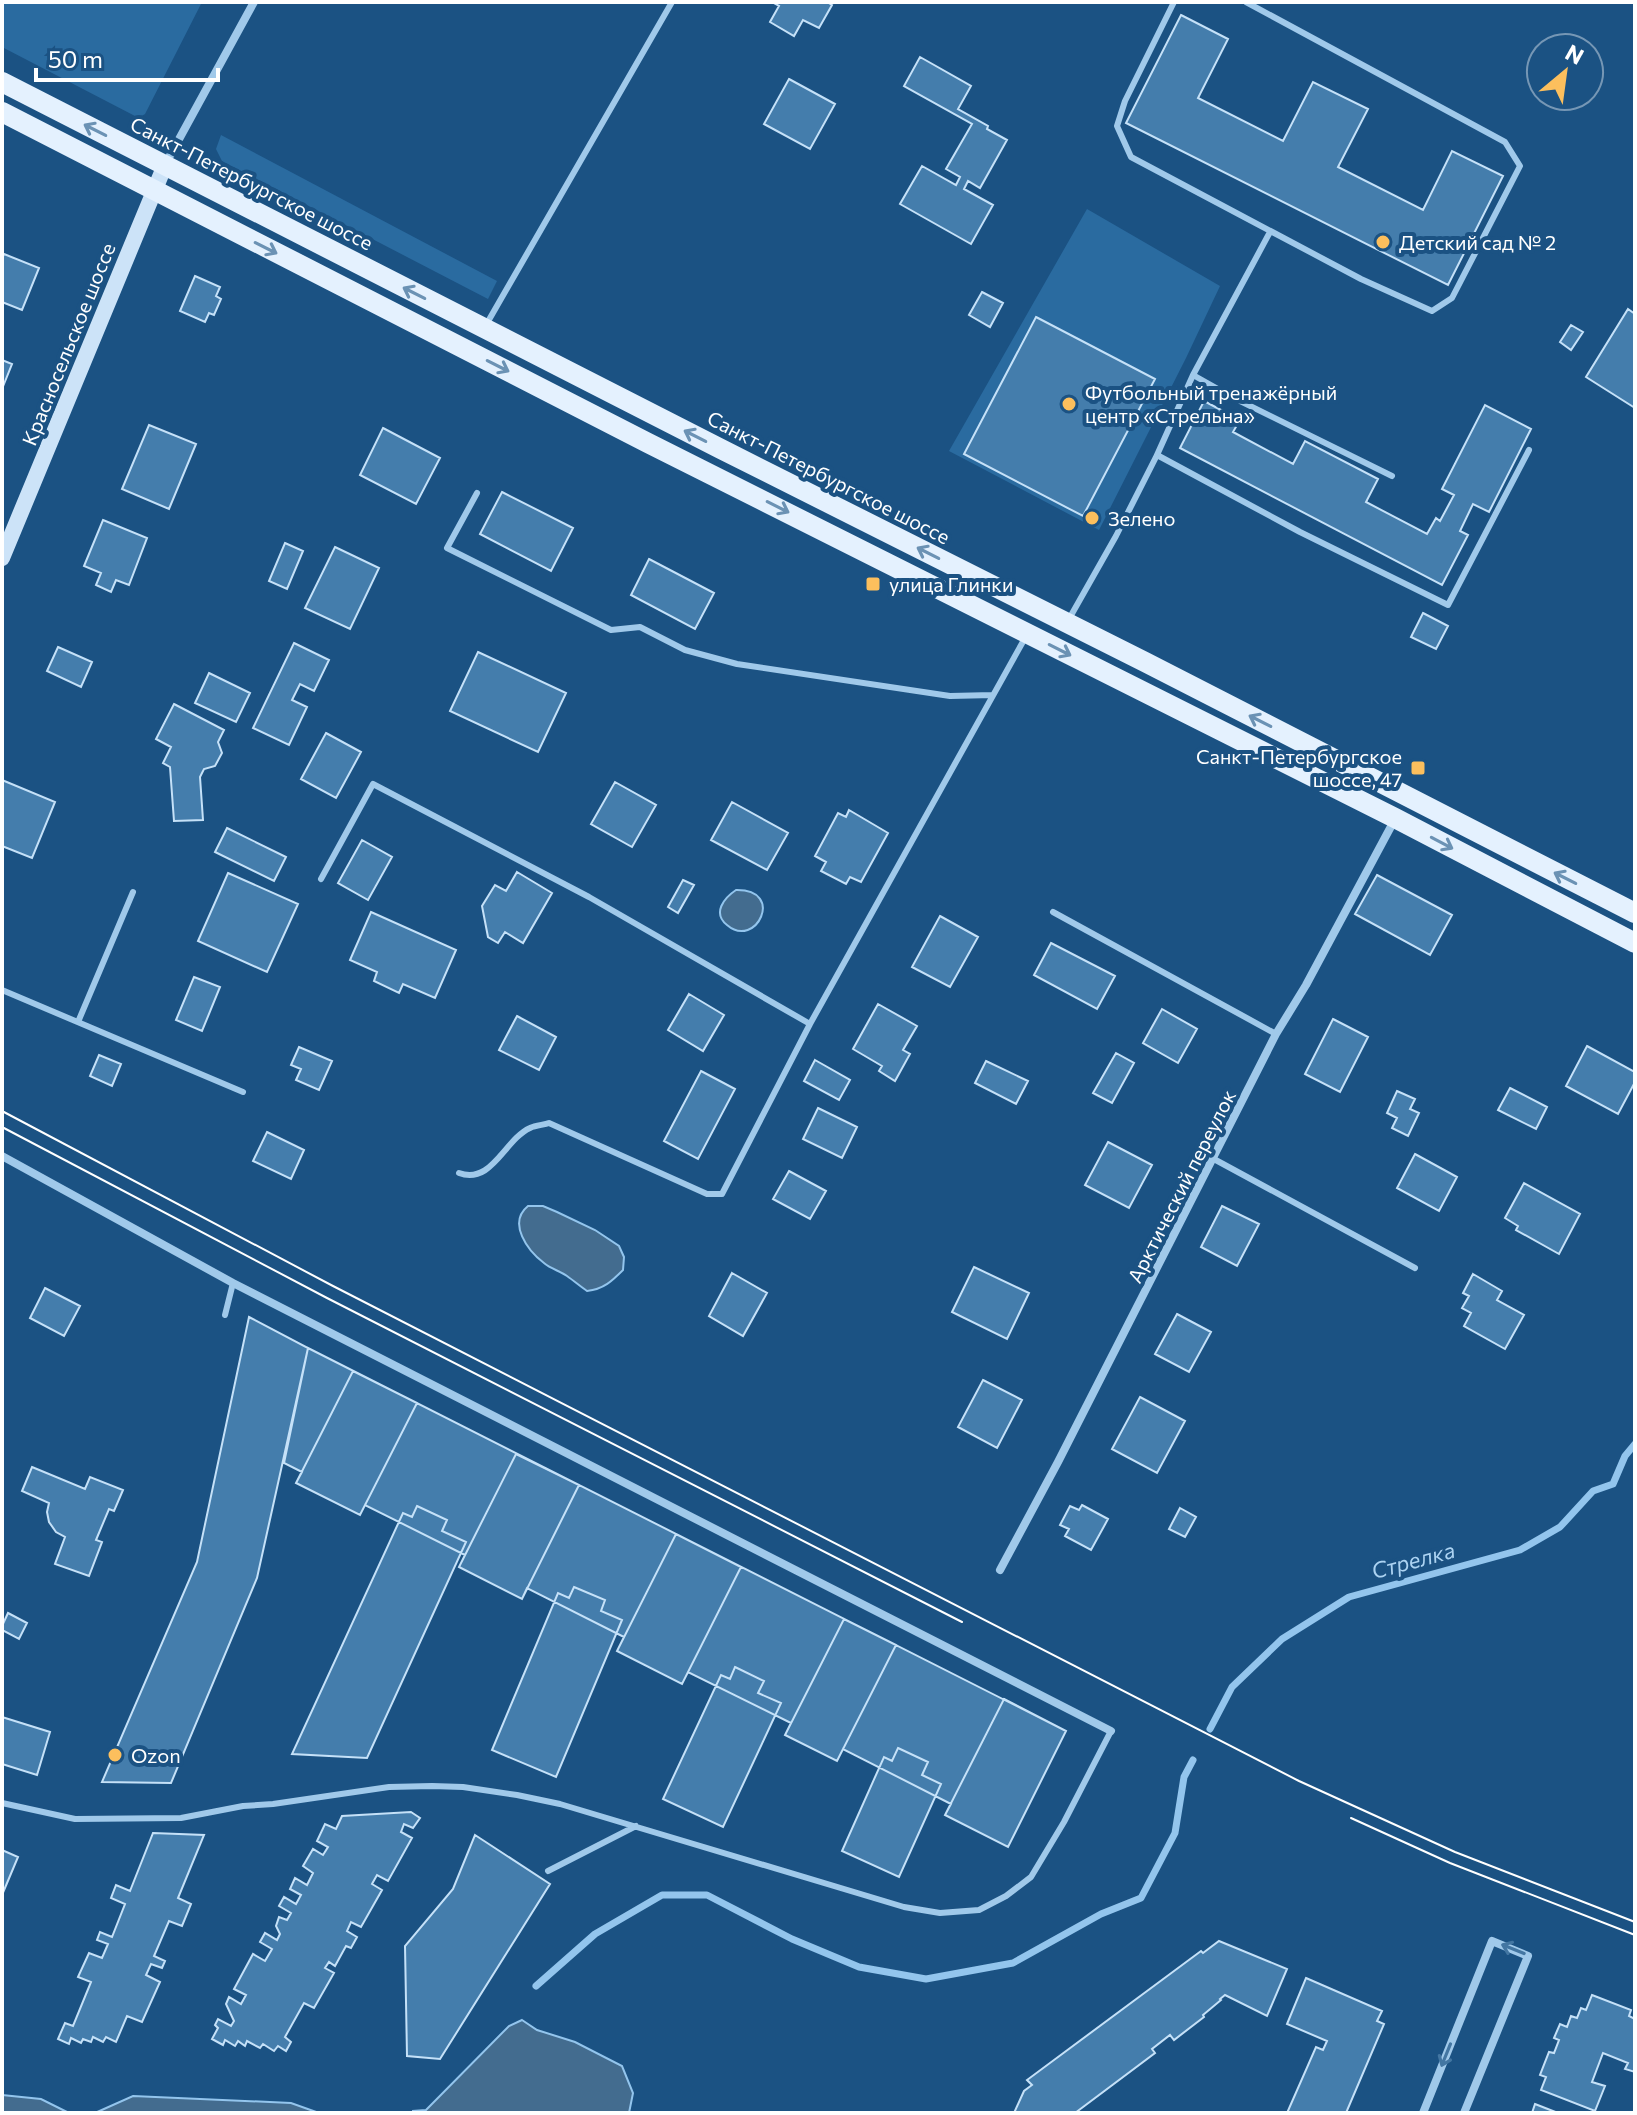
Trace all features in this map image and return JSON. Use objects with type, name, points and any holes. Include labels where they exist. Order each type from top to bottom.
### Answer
[{"type":"main road","name":"Санкт-Петербургское шоссе","points":[[2,82],[1635,913]]},
{"type":"main road","points":[[2,112],[648,443],[1395,818],[1635,943]]},
{"type":"main road","name":"Красносельское шоссе","points":[[2,558],[165,165]]},
{"type":"street","points":[[165,165],[254,2]]},
{"type":"street","name":"Арктический переулок","points":[[1000,1570],[1276,1034],[1306,985],[1395,818]]},
{"type":"street","points":[[2,1156],[233,1283],[1111,1731]]},
{"type":"street","points":[[1423,2113],[1492,1941],[1528,1956],[1464,2113]]},
{"type":"lane","points":[[484,328],[672,2]]},
{"type":"lane","points":[[1174,2],[1125,101],[1117,126],[1131,157],[1361,279],[1432,311],[1452,298],[1520,166],[1505,142],[1246,2]]},
{"type":"lane","points":[[1066,623],[1116,536],[1193,375],[1270,232]]},
{"type":"lane","points":[[1193,375],[1392,476]]},
{"type":"lane","points":[[1157,455],[1300,532],[1448,605],[1529,450]]},
{"type":"lane","points":[[477,493],[447,548],[611,630],[640,627],[685,650],[737,664],[950,696],[993,695]]},
{"type":"lane","points":[[459,1173],[468,1176],[481,1174],[529,1128],[549,1123],[707,1194],[722,1194],[810,1024],[1027,634]]},
{"type":"lane","points":[[321,879],[373,784],[589,897],[810,1024]]},
{"type":"lane","points":[[78,1022],[133,892]]},
{"type":"lane","points":[[1053,912],[1276,1034]]},
{"type":"lane","points":[[2,990],[243,1092]]},
{"type":"lane","points":[[1212,1158],[1415,1268]]},
{"type":"lane","points":[[225,1315],[233,1283]]},
{"type":"lane","points":[[2,1803],[75,1819],[168,1818],[389,1787],[463,1787],[560,1804],[904,1907],[940,1913],[979,1910],[1006,1896],[1031,1877],[1064,1822],[1111,1731]]},
{"type":"lane","points":[[548,1871],[636,1826]]},
{"type":"shaded area","points":[[2,2],[202,2],[145,114],[140,117],[2,47]]},
{"type":"shaded area","points":[[221,135],[497,281],[488,299],[222,161],[216,149]]},
{"type":"shaded area","name":"Футбольный тренажёрный центр «Стрельна»","points":[[1087,209],[1220,286],[1099,530],[949,451]]},
{"type":"shaded area","points":[[736,890],[751,892],[760,899],[763,907],[756,925],[748,930],[738,931],[727,925],[720,916],[724,901]]},
{"type":"shaded area","points":[[528,1206],[543,1206],[557,1212],[595,1230],[619,1246],[624,1257],[623,1270],[603,1286],[587,1291],[547,1265],[522,1236],[519,1220]]},
{"type":"shaded area","points":[[522,2020],[537,2030],[575,2042],[622,2066],[633,2093],[629,2113],[413,2113],[426,2110],[509,2026]]},
{"type":"shaded area","points":[[2,2095],[41,2099],[69,2113],[2,2113]]},
{"type":"shaded area","points":[[133,2096],[291,2103],[319,2113],[95,2113]]},
{"type":"building","points":[[772,2],[827,2],[832,5],[819,28],[803,20],[794,36],[770,22],[779,6]]},
{"type":"building","points":[[1181,15],[1228,39],[1198,98],[1283,141],[1313,82],[1368,109],[1338,167],[1423,210],[1452,151],[1503,176],[1448,285],[1126,123]]},
{"type":"building","points":[[920,57],[971,86],[958,109],[1007,140],[980,188],[968,181],[964,189],[993,205],[971,244],[900,204],[922,166],[956,185],[960,177],[946,169],[972,124],[904,86]]},
{"type":"building","points":[[789,79],[835,104],[810,149],[764,124]]},
{"type":"building","points":[[4,254],[39,268],[22,310],[2,302]]},
{"type":"building","points":[[195,276],[220,287],[216,296],[221,299],[214,315],[209,313],[205,322],[180,311]]},
{"type":"building","points":[[982,292],[1003,303],[990,327],[969,315]]},
{"type":"building","points":[[1628,309],[1635,314],[1635,408],[1586,377]]},
{"type":"building","points":[[1036,317],[1155,379],[1083,516],[964,454]]},
{"type":"building","points":[[1571,325],[1583,332],[1571,350],[1560,342]]},
{"type":"building","points":[[2,360],[12,364],[2,389]]},
{"type":"building","points":[[1204,401],[1240,420],[1233,432],[1293,464],[1305,441],[1378,479],[1366,502],[1427,534],[1436,518],[1440,521],[1454,495],[1442,489],[1485,405],[1531,429],[1489,512],[1473,504],[1460,531],[1468,535],[1442,585],[1180,448]]},
{"type":"building","points":[[149,425],[196,444],[169,509],[122,489]]},
{"type":"building","points":[[383,428],[440,458],[416,504],[360,475]]},
{"type":"building","points":[[502,492],[573,528],[551,571],[480,534]]},
{"type":"building","points":[[103,520],[147,538],[129,585],[116,580],[111,592],[96,585],[101,573],[84,566]]},
{"type":"building","points":[[285,543],[303,551],[287,589],[269,581]]},
{"type":"building","points":[[335,547],[379,568],[350,629],[305,608]]},
{"type":"building","points":[[649,559],[714,593],[695,629],[631,595]]},
{"type":"building","points":[[1423,613],[1448,626],[1436,649],[1411,637]]},
{"type":"building","points":[[294,643],[329,660],[314,691],[300,684],[292,700],[307,707],[289,745],[253,728]]},
{"type":"building","points":[[58,647],[92,662],[81,687],[47,671]]},
{"type":"building","points":[[478,652],[566,693],[538,752],[450,711]]},
{"type":"building","points":[[209,673],[250,693],[236,722],[195,703]]},
{"type":"building","points":[[174,704],[224,730],[218,742],[222,753],[215,766],[204,769],[200,777],[203,820],[174,821],[170,767],[163,763],[171,747],[156,739]]},
{"type":"building","points":[[326,733],[361,752],[336,798],[301,779]]},
{"type":"building","points":[[2,780],[55,802],[32,858],[2,846]]},
{"type":"building","points":[[615,782],[656,805],[632,847],[591,824]]},
{"type":"building","points":[[732,802],[788,833],[767,870],[711,840]]},
{"type":"building","points":[[849,810],[888,833],[861,882],[850,877],[846,884],[821,871],[826,862],[815,856],[838,813],[846,817]]},
{"type":"building","points":[[227,828],[286,857],[274,881],[215,852]]},
{"type":"building","points":[[362,840],[392,857],[368,900],[338,883]]},
{"type":"building","points":[[517,872],[552,893],[523,943],[505,932],[498,943],[488,937],[482,906],[495,885],[506,891]]},
{"type":"building","points":[[228,873],[298,904],[267,972],[198,941]]},
{"type":"building","points":[[1377,875],[1452,915],[1430,955],[1355,914]]},
{"type":"building","points":[[683,880],[694,885],[678,913],[668,907]]},
{"type":"building","points":[[371,912],[456,950],[435,998],[403,984],[399,993],[374,981],[377,972],[350,960]]},
{"type":"building","points":[[940,916],[978,937],[950,987],[912,967]]},
{"type":"building","points":[[1051,943],[1115,976],[1097,1009],[1034,975]]},
{"type":"building","points":[[194,977],[220,987],[202,1031],[176,1020]]},
{"type":"building","points":[[689,994],[724,1015],[703,1051],[668,1030]]},
{"type":"building","points":[[878,1004],[917,1026],[903,1050],[910,1054],[895,1081],[879,1071],[882,1066],[853,1049]]},
{"type":"building","points":[[1162,1009],[1197,1029],[1178,1063],[1143,1043]]},
{"type":"building","points":[[517,1016],[556,1037],[539,1070],[499,1050]]},
{"type":"building","points":[[1333,1019],[1368,1037],[1340,1092],[1305,1074]]},
{"type":"building","points":[[1587,1046],[1635,1072],[1635,1082],[1618,1114],[1566,1086]]},
{"type":"building","points":[[299,1047],[332,1061],[319,1090],[296,1080],[301,1069],[291,1065]]},
{"type":"building","points":[[1116,1053],[1134,1063],[1112,1103],[1093,1093]]},
{"type":"building","points":[[99,1055],[121,1064],[112,1086],[90,1076]]},
{"type":"building","points":[[815,1060],[850,1080],[839,1100],[804,1081]]},
{"type":"building","points":[[986,1061],[1028,1081],[1016,1104],[975,1083]]},
{"type":"building","points":[[701,1071],[735,1089],[698,1159],[664,1141]]},
{"type":"building","points":[[1510,1088],[1547,1107],[1536,1129],[1498,1110]]},
{"type":"building","points":[[1397,1091],[1415,1099],[1410,1109],[1419,1113],[1408,1136],[1392,1128],[1397,1118],[1387,1113]]},
{"type":"building","points":[[818,1108],[857,1127],[842,1158],[803,1139]]},
{"type":"building","points":[[267,1132],[304,1150],[291,1179],[253,1161]]},
{"type":"building","points":[[1108,1142],[1152,1165],[1129,1208],[1085,1185]]},
{"type":"building","points":[[1415,1154],[1457,1177],[1439,1211],[1397,1188]]},
{"type":"building","points":[[789,1171],[826,1191],[810,1219],[773,1199]]},
{"type":"building","points":[[1524,1183],[1580,1214],[1559,1254],[1516,1230],[1518,1226],[1505,1218]]},
{"type":"building","points":[[1222,1206],[1259,1224],[1237,1266],[1201,1247]]},
{"type":"building","points":[[974,1267],[1029,1293],[1007,1339],[952,1312]]},
{"type":"building","points":[[732,1273],[767,1293],[743,1336],[709,1316]]},
{"type":"building","points":[[1473,1274],[1502,1291],[1497,1300],[1524,1315],[1505,1349],[1464,1326],[1471,1313],[1462,1308],[1469,1296],[1463,1293]]},
{"type":"building","points":[[45,1288],[80,1306],[64,1336],[30,1318]]},
{"type":"building","points":[[1177,1314],[1211,1332],[1189,1372],[1155,1354]]},
{"type":"building","points":[[249,1317],[308,1348],[257,1578],[171,1783],[102,1782],[197,1562]]},
{"type":"building","points":[[308,1348],[1066,1731],[1008,1847],[945,1815],[951,1804],[843,1749],[837,1761],[785,1735],[791,1723],[688,1672],[682,1684],[617,1651],[624,1637],[527,1588],[522,1599],[459,1567],[465,1555],[365,1505],[360,1515],[296,1483],[302,1472],[284,1463]]},
{"type":"building","points":[[353,1371],[417,1403],[360,1515],[296,1483]]},
{"type":"building","points":[[983,1380],[1022,1400],[997,1448],[958,1427]]},
{"type":"building","points":[[1140,1397],[1185,1421],[1157,1473],[1112,1449]]},
{"type":"building","points":[[516,1454],[579,1485],[522,1599],[459,1567]]},
{"type":"building","points":[[32,1467],[85,1489],[90,1477],[123,1490],[114,1511],[109,1509],[96,1540],[102,1542],[89,1576],[55,1564],[65,1537],[56,1532],[49,1522],[49,1503],[22,1491]]},
{"type":"building","points":[[1082,1505],[1108,1519],[1091,1550],[1065,1536],[1069,1529],[1060,1525],[1070,1506],[1079,1510]]},
{"type":"building","points":[[417,1506],[447,1520],[442,1531],[466,1542],[367,1758],[292,1754],[403,1513],[412,1517]]},
{"type":"building","points":[[1180,1508],[1196,1517],[1185,1537],[1169,1529]]},
{"type":"building","points":[[676,1534],[741,1567],[682,1684],[617,1651]]},
{"type":"building","points":[[574,1587],[605,1600],[601,1611],[622,1620],[556,1777],[492,1750],[558,1593],[569,1598]]},
{"type":"building","points":[[8,1613],[27,1623],[19,1639],[2,1630]]},
{"type":"building","points":[[844,1619],[896,1645],[837,1761],[785,1735]]},
{"type":"building","points":[[735,1667],[764,1681],[758,1693],[781,1703],[723,1827],[663,1799],[721,1675],[730,1679]]},
{"type":"building","points":[[1004,1699],[1066,1731],[1008,1847],[945,1815]]},
{"type":"building","points":[[2,1717],[50,1732],[37,1775],[2,1764]]},
{"type":"building","points":[[898,1748],[928,1762],[922,1775],[941,1784],[899,1877],[842,1851],[884,1757],[892,1761]]},
{"type":"building","points":[[411,1812],[420,1818],[413,1828],[404,1824],[401,1832],[412,1838],[388,1881],[377,1875],[372,1884],[382,1890],[361,1927],[351,1922],[347,1931],[357,1937],[351,1948],[346,1946],[335,1966],[329,1962],[325,1968],[334,1973],[314,2008],[304,2003],[285,2037],[291,2042],[286,2051],[278,2046],[274,2051],[263,2044],[260,2048],[247,2041],[245,2046],[238,2041],[235,2046],[225,2040],[223,2045],[212,2039],[218,2028],[215,2025],[218,2019],[231,2026],[234,2021],[226,2004],[229,1997],[241,2004],[246,1995],[234,1989],[253,1954],[265,1961],[272,1949],[260,1942],[265,1933],[277,1940],[280,1934],[276,1926],[279,1917],[287,1920],[291,1913],[279,1906],[284,1897],[296,1904],[301,1895],[290,1889],[295,1878],[307,1885],[313,1873],[303,1866],[313,1849],[323,1855],[328,1847],[317,1841],[325,1824],[336,1829],[342,1816]]},
{"type":"building","points":[[153,1833],[204,1835],[178,1898],[191,1904],[182,1926],[169,1921],[154,1956],[165,1961],[162,1968],[151,1964],[146,1975],[160,1982],[142,2022],[127,2016],[116,2042],[106,2037],[103,2042],[93,2037],[91,2042],[83,2039],[81,2043],[71,2038],[69,2044],[58,2039],[65,2023],[73,2026],[91,1982],[78,1977],[89,1953],[102,1958],[108,1944],[97,1940],[100,1932],[112,1937],[125,1904],[111,1898],[116,1885],[130,1891]]},
{"type":"building","points":[[475,1835],[550,1884],[440,2059],[407,2056],[405,1946],[453,1889]]},
{"type":"building","points":[[2,1850],[18,1857],[2,1895]]},
{"type":"building","points":[[1219,1941],[1287,1969],[1267,2016],[1225,1995],[1204,2017],[1174,2040],[1170,2035],[1152,2049],[1155,2053],[1075,2113],[1014,2113],[1024,2091],[1032,2085],[1027,2080],[1201,1951],[1203,1953]]},
{"type":"building","points":[[1306,1978],[1382,2011],[1377,2021],[1384,2024],[1346,2113],[1287,2113],[1316,2047],[1323,2050],[1327,2041],[1287,2024]]},
{"type":"building","points":[[1592,1995],[1631,2010],[1629,2016],[1635,2019],[1635,2072],[1625,2069],[1628,2063],[1603,2053],[1592,2082],[1605,2086],[1595,2111],[1541,2090],[1546,2077],[1540,2075],[1549,2052],[1554,2053],[1559,2040],[1554,2038],[1560,2024],[1567,2027],[1571,2016],[1577,2018],[1581,2008],[1586,2010]]},
{"type":"building","points":[[1535,2104],[1558,2113],[1532,2113]]},
{"type":"waterway","name":"Стрелка","points":[[1210,1729],[1232,1687],[1282,1639],[1349,1597],[1520,1550],[1560,1527],[1593,1491],[1613,1484],[1625,1456],[1635,1444]]},
{"type":"waterway","points":[[536,1986],[595,1934],[662,1895],[707,1895],[792,1939],[859,1967],[926,1979],[1013,1963],[1101,1914],[1141,1898],[1175,1833],[1184,1777],[1193,1760]]},
{"type":"tram line","points":[[2,1111],[333,1286],[1299,1781],[1455,1852],[1635,1922]]},
{"type":"tram line","points":[[2,1127],[327,1298],[962,1622]]},
{"type":"tram line","points":[[1351,1818],[1450,1863],[1635,1935]]},
{"type":"place","name":"Детский сад № 2","points":[[1383,242]]},
{"type":"place","name":"Футбольный тренажёрный центр «Стрельна»","points":[[1069,404]]},
{"type":"place","name":"Зелено","points":[[1092,518]]},
{"type":"place","name":"улица Глинки","points":[[873,584]]},
{"type":"place","name":"Санкт-Петербургское шоссе, 47","points":[[1418,768]]},
{"type":"place","name":"Ozon","points":[[115,1755]]}]
